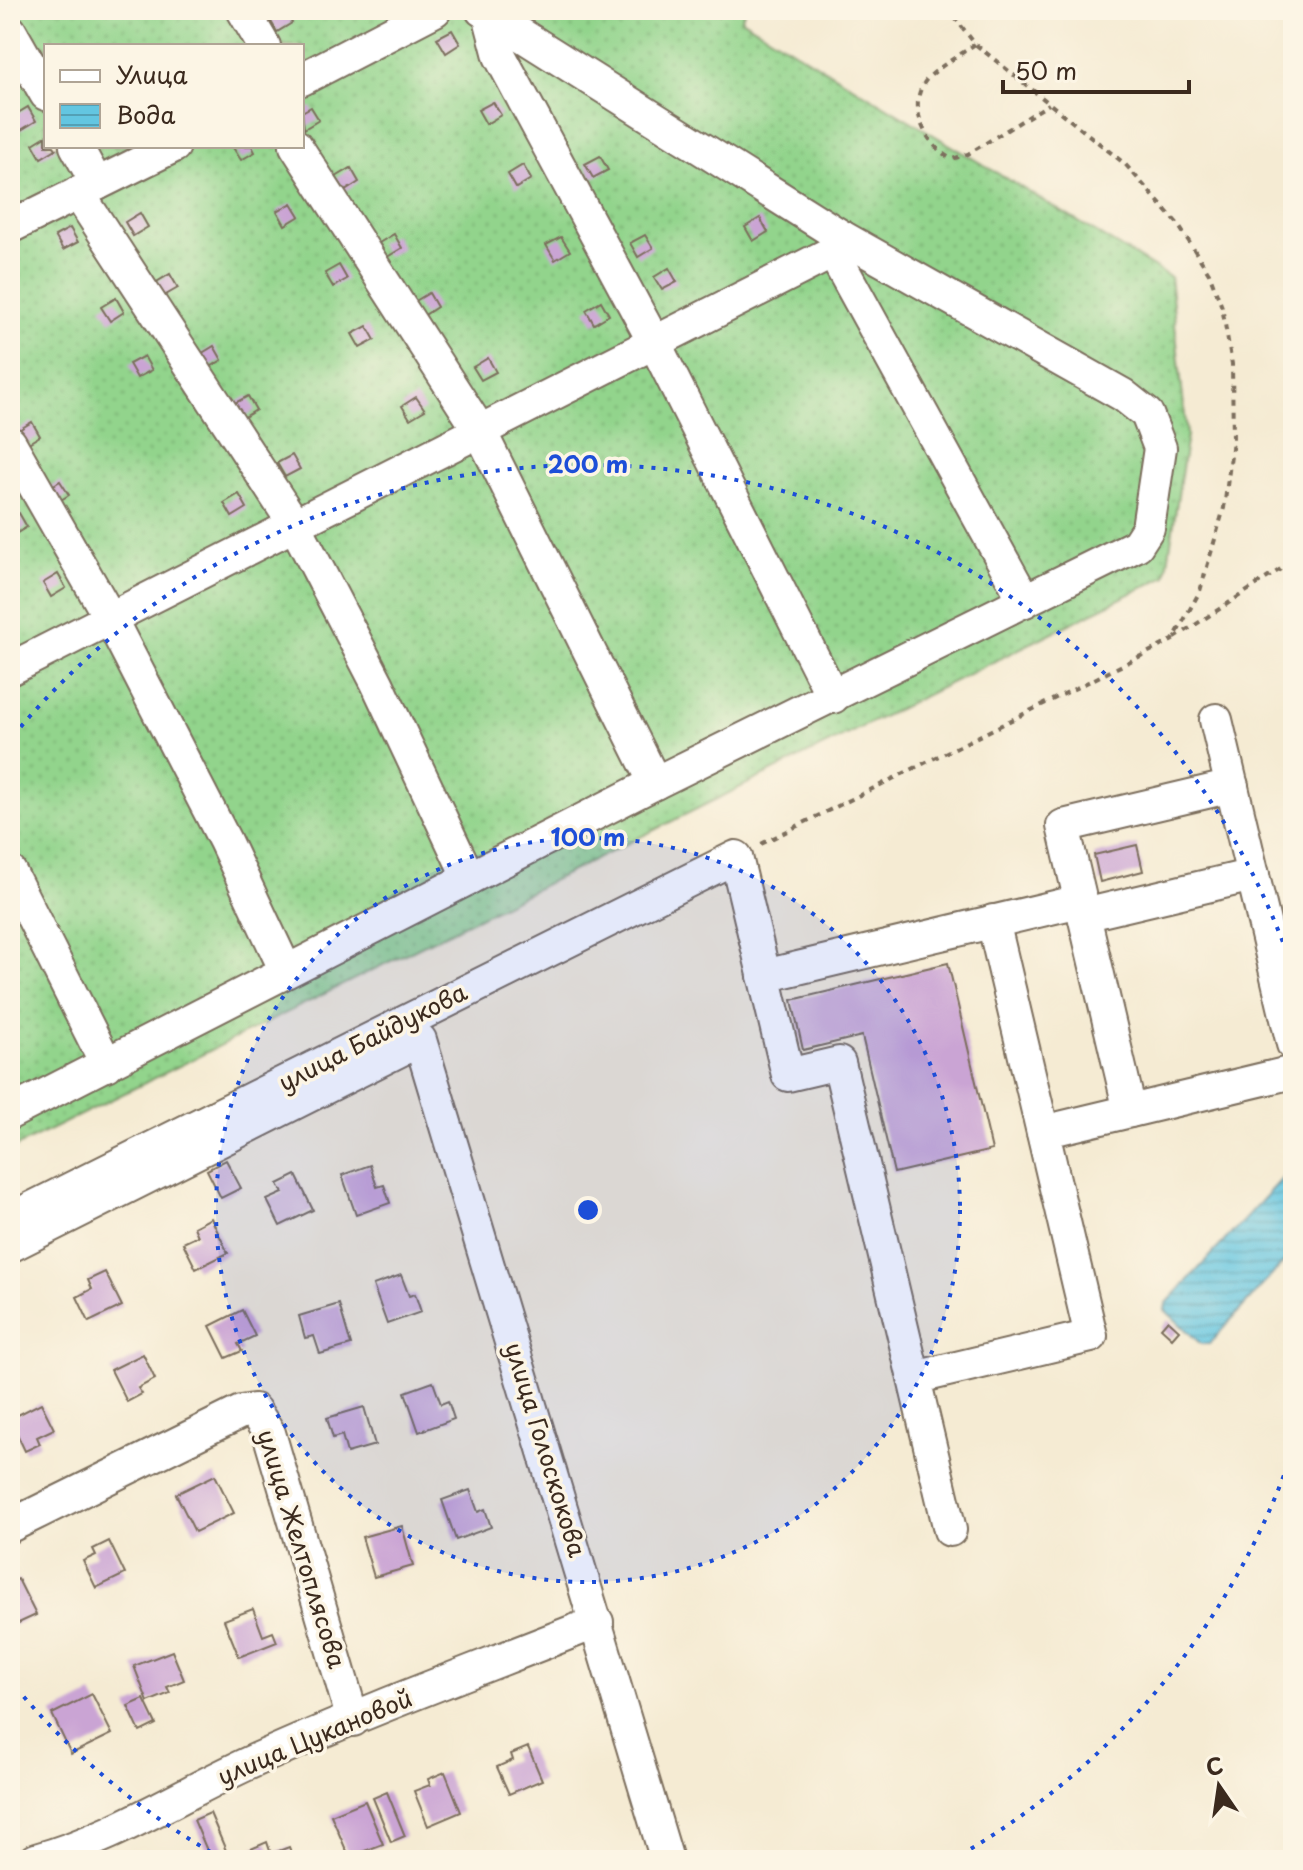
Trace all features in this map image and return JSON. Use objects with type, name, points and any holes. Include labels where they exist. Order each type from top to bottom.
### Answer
[{"type":"street","points":[[243,10],[263,44]]},
{"type":"street","points":[[304,78],[435,10]]},
{"type":"street","points":[[10,1113],[655,783],[1137,545],[1148,528],[1160,448],[1147,414],[1123,395],[838,244],[486,12]]},
{"type":"street","points":[[486,12],[500,56],[654,342],[833,697]]},
{"type":"street","points":[[10,31],[44,90]]},
{"type":"street","points":[[77,148],[88,189],[295,525],[377,683],[469,878]]},
{"type":"street","points":[[10,227],[170,148]]},
{"type":"street","points":[[297,148],[480,431],[655,783]]},
{"type":"street","points":[[10,669],[654,342],[838,244]]},
{"type":"street","points":[[838,244],[1025,601]]},
{"type":"street","points":[[10,443],[110,618],[225,841],[286,971]]},
{"type":"street","points":[[1216,720],[1293,1044]]},
{"type":"street","points":[[1130,1111],[1063,826],[1232,786]]},
{"type":"street","points":[[736,857],[788,1075],[839,1063],[950,1530]]},
{"type":"street","name":"улица Байдукова","points":[[10,1219],[736,857]]},
{"type":"street","points":[[10,872],[107,1065]]},
{"type":"street","points":[[764,976],[993,921],[1082,908],[1253,875]]},
{"type":"street","points":[[914,1378],[1091,1336],[993,921]]},
{"type":"street","name":"улица Байдукова","points":[[10,1246],[420,1040]]},
{"type":"street","name":"улица Голоскокова","points":[[420,1040],[667,1860]]},
{"type":"street","points":[[1043,1132],[1293,1072]]},
{"type":"street","name":"улица Желтоплясова","points":[[10,1526],[241,1412],[254,1410],[269,1433],[353,1720]]},
{"type":"street","name":"улица Цукановой","points":[[36,1860],[74,1850],[257,1759],[597,1622]]},
{"type":"path","points":[[717,17],[728,10]]},
{"type":"path","points":[[949,10],[975,44],[1125,164],[1177,223],[1209,273],[1222,307],[1232,364],[1233,441],[1224,508],[1200,591],[1173,640]]},
{"type":"path","points":[[975,44],[924,82],[917,102],[922,125],[938,153],[952,159],[968,154],[1049,104]]},
{"type":"path","points":[[736,857],[1173,640],[1293,561]]},
{"type":"green space","points":[[10,10],[745,10],[741,19],[1170,277],[1187,435],[1166,576],[10,1150]]},
{"type":"water","points":[[1293,1167],[1293,1252],[1209,1344],[1201,1344],[1165,1310],[1166,1304]]},
{"type":"building","points":[[282,10],[292,23],[277,32],[269,18]]},
{"type":"building","points":[[452,30],[460,44],[446,53],[437,38]]},
{"type":"building","points":[[493,102],[501,115],[486,124],[478,110]]},
{"type":"building","points":[[28,107],[36,121],[21,130],[13,116]]},
{"type":"building","points":[[311,107],[319,120],[304,129],[304,111]]},
{"type":"building","points":[[44,137],[44,148],[56,149],[41,158],[33,144]]},
{"type":"building","points":[[233,148],[253,148],[255,152],[241,160]]},
{"type":"building","points":[[600,156],[608,170],[593,178],[585,164]]},
{"type":"building","points":[[523,165],[531,179],[516,188],[508,174]]},
{"type":"building","points":[[351,168],[359,182],[345,191],[336,177]]},
{"type":"building","points":[[292,203],[300,216],[285,225],[277,211]]},
{"type":"building","points":[[140,213],[148,227],[133,236],[125,222]]},
{"type":"building","points":[[760,218],[768,232],[753,241],[745,227]]},
{"type":"building","points":[[70,228],[78,242],[63,250],[55,236]]},
{"type":"building","points":[[394,234],[402,248],[387,257],[379,243]]},
{"type":"building","points":[[645,235],[653,248],[638,257],[630,243]]},
{"type":"building","points":[[561,237],[570,251],[555,260],[546,245]]},
{"type":"building","points":[[339,265],[347,279],[333,287],[325,273]]},
{"type":"building","points":[[669,268],[677,282],[662,290],[654,277]]},
{"type":"building","points":[[170,274],[178,288],[164,296],[155,283]]},
{"type":"building","points":[[429,293],[437,307],[423,316],[414,302]]},
{"type":"building","points":[[116,298],[124,312],[110,321],[101,307]]},
{"type":"building","points":[[601,301],[609,315],[594,324],[586,310]]},
{"type":"building","points":[[367,326],[375,340],[360,348],[352,334]]},
{"type":"building","points":[[214,346],[222,360],[207,369],[199,355]]},
{"type":"building","points":[[144,356],[152,370],[137,378],[129,364]]},
{"type":"building","points":[[488,358],[496,372],[481,380],[473,367]]},
{"type":"building","points":[[248,396],[256,410],[241,419],[233,404]]},
{"type":"building","points":[[416,397],[425,410],[410,419],[402,406]]},
{"type":"building","points":[[32,422],[40,436],[25,445],[17,431]]},
{"type":"building","points":[[292,455],[300,469],[285,477],[277,463]]},
{"type":"building","points":[[60,481],[69,495],[54,504],[46,490]]},
{"type":"building","points":[[239,494],[247,508],[232,517],[224,503]]},
{"type":"building","points":[[19,513],[27,527],[12,536],[10,518]]},
{"type":"building","points":[[58,574],[66,588],[51,597],[43,583]]},
{"type":"building","points":[[1137,845],[1143,871],[1100,882],[1094,855]]},
{"type":"building","points":[[948,963],[992,1150],[894,1173],[862,1036],[803,1050],[792,1000]]},
{"type":"building","points":[[226,1160],[241,1188],[221,1198],[207,1170]]},
{"type":"building","points":[[370,1165],[377,1187],[384,1185],[390,1203],[356,1215],[342,1175]]},
{"type":"building","points":[[296,1175],[313,1210],[280,1226],[267,1200],[283,1193],[278,1184]]},
{"type":"building","points":[[211,1218],[228,1253],[196,1269],[183,1243],[198,1236],[194,1227]]},
{"type":"building","points":[[105,1272],[122,1306],[89,1322],[77,1297],[92,1289],[88,1280]]},
{"type":"building","points":[[401,1275],[409,1296],[415,1294],[421,1312],[387,1324],[373,1285]]},
{"type":"building","points":[[339,1304],[351,1345],[320,1354],[314,1336],[305,1338],[299,1316]]},
{"type":"building","points":[[242,1310],[255,1336],[238,1344],[242,1351],[226,1358],[210,1326]]},
{"type":"building","points":[[1168,1320],[1179,1330],[1172,1338],[1161,1328]]},
{"type":"building","points":[[143,1354],[155,1379],[138,1388],[142,1394],[127,1402],[111,1370]]},
{"type":"building","points":[[433,1382],[441,1404],[448,1401],[454,1419],[419,1432],[405,1392]]},
{"type":"building","points":[[41,1403],[54,1429],[37,1437],[40,1444],[25,1451],[10,1419]]},
{"type":"building","points":[[364,1407],[375,1445],[347,1453],[342,1435],[333,1438],[327,1418]]},
{"type":"building","points":[[215,1475],[234,1513],[195,1532],[176,1494]]},
{"type":"building","points":[[470,1490],[478,1512],[485,1509],[491,1527],[456,1540],[442,1500]]},
{"type":"building","points":[[402,1526],[413,1566],[374,1577],[362,1537]]},
{"type":"building","points":[[109,1541],[125,1574],[96,1588],[83,1561],[96,1555],[93,1549]]},
{"type":"building","points":[[18,1579],[36,1615],[10,1627],[10,1583]]},
{"type":"building","points":[[253,1609],[263,1636],[273,1632],[277,1642],[239,1657],[224,1620]]},
{"type":"building","points":[[172,1651],[184,1680],[167,1687],[170,1693],[148,1702],[134,1666]]},
{"type":"building","points":[[92,1694],[112,1734],[71,1754],[52,1714]]},
{"type":"building","points":[[144,1699],[156,1724],[140,1732],[128,1706]]},
{"type":"building","points":[[528,1747],[542,1780],[509,1794],[497,1767],[513,1760],[511,1754]]},
{"type":"building","points":[[445,1772],[461,1812],[428,1826],[414,1791],[430,1785],[428,1779]]},
{"type":"building","points":[[387,1792],[405,1836],[391,1842],[373,1798]]},
{"type":"building","points":[[365,1801],[383,1844],[349,1857],[331,1815]]},
{"type":"building","points":[[210,1813],[230,1860],[211,1860],[194,1820]]},
{"type":"building","points":[[267,1842],[271,1854],[289,1847],[294,1860],[256,1860],[251,1849]]}]
